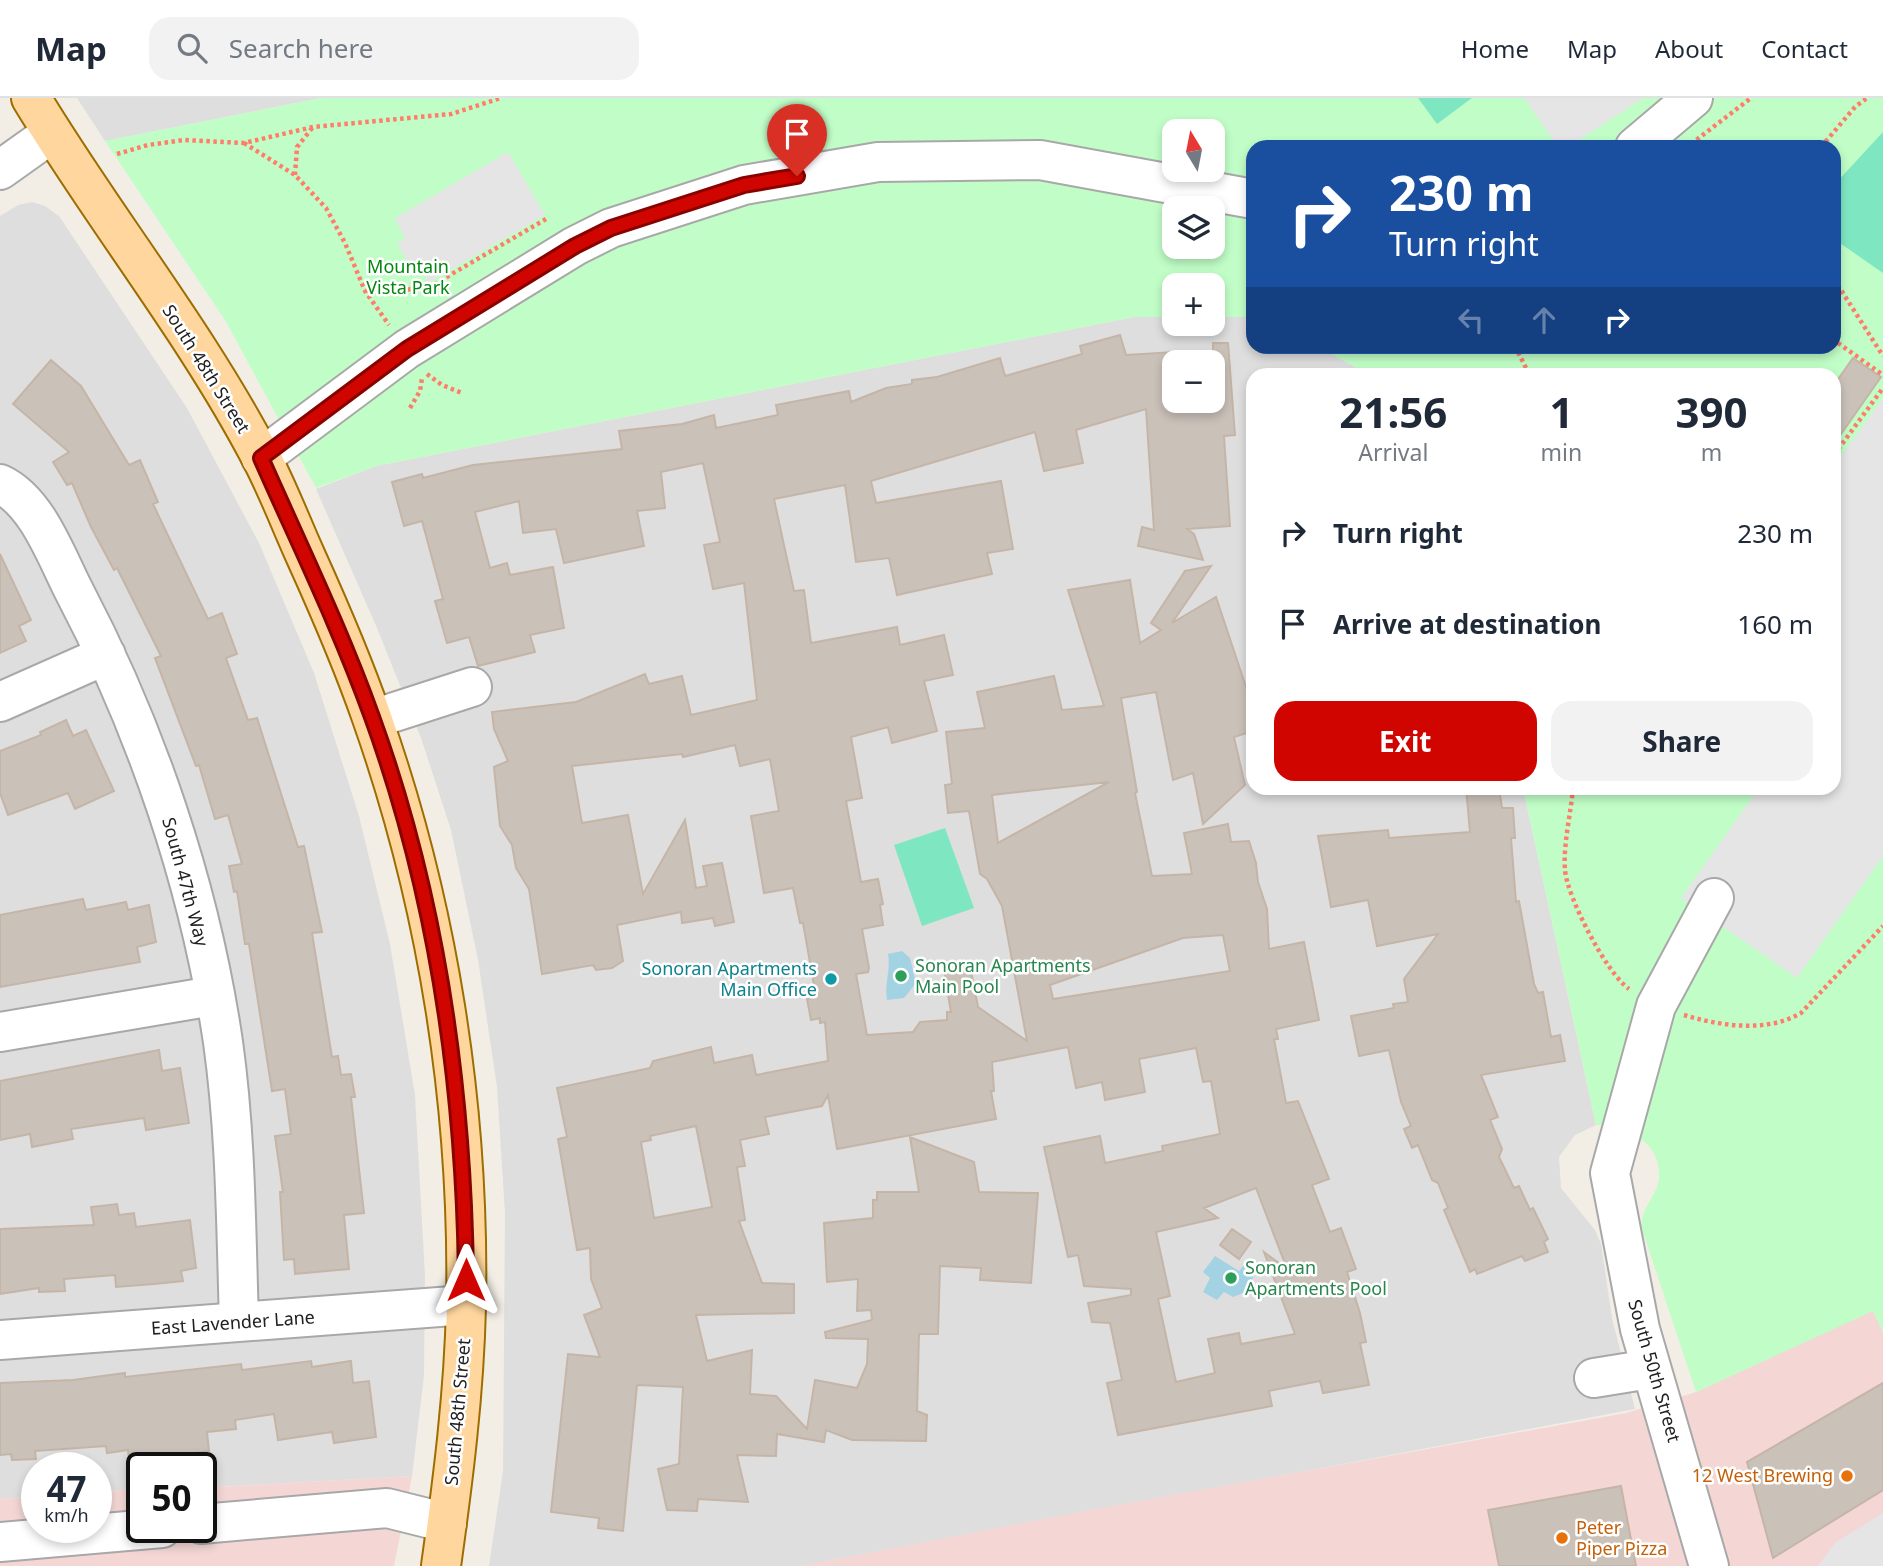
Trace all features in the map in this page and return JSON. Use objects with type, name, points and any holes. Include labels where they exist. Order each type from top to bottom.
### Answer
[{"type":"main road","name":"South 48th Street","points":[[31,98],[223,391],[261,458],[345,645],[373,719],[424,898],[446,1018],[461,1166],[466,1305],[459,1412],[441,1566]]},
{"type":"street","points":[[1643,140],[1693,98]]},
{"type":"street","points":[[0,170],[52,133]]},
{"type":"street","points":[[261,458],[407,349],[575,246],[611,228],[744,185],[878,162],[1040,160],[1246,198]]},
{"type":"street","name":"South 47th Way","points":[[0,484],[11,489],[38,522],[106,655],[138,728],[197,918],[223,1043],[229,1103],[239,1322]]},
{"type":"street","points":[[0,702],[106,655]]},
{"type":"street","points":[[373,719],[472,687]]},
{"type":"street","name":"South 50th Street","points":[[1709,1566],[1650,1369],[1637,1317],[1610,1173],[1656,1006],[1714,898]]},
{"type":"street","points":[[0,1032],[213,996]]},
{"type":"street","name":"East Lavender Lane","points":[[0,1340],[466,1305]]},
{"type":"street","points":[[1594,1378],[1650,1369]]},
{"type":"street","points":[[217,1523],[387,1508],[447,1523]]},
{"type":"street","points":[[0,1542],[126,1531]]},
{"type":"path","points":[[117,154],[148,145],[184,140],[244,143],[313,127],[451,114],[501,98]]},
{"type":"path","points":[[1697,140],[1751,98]]},
{"type":"path","points":[[1827,140],[1855,107],[1867,98]]},
{"type":"path","points":[[295,175],[297,147],[313,127]]},
{"type":"path","points":[[244,143],[295,175],[326,208],[345,243],[365,291],[391,328]]},
{"type":"path","points":[[365,291],[396,288],[421,290],[546,219]]},
{"type":"path","points":[[1841,290],[1883,356]]},
{"type":"path","points":[[1841,346],[1883,374]]},
{"type":"path","points":[[410,408],[420,391],[423,370],[442,385],[462,393]]},
{"type":"path","points":[[1841,445],[1883,388]]},
{"type":"shaded area","points":[[77,98],[321,98],[105,141]]},
{"type":"shaded area","points":[[1524,98],[1643,98],[1579,140],[1553,140]]},
{"type":"shaded area","points":[[508,152],[545,215],[428,283],[418,263],[410,267],[397,243],[405,239],[395,218]]},
{"type":"shaded area","points":[[32,202],[45,206],[59,216],[187,408],[259,543],[314,673],[359,816],[390,944],[415,1095],[425,1276],[424,1376],[412,1476],[218,1487],[217,1452],[126,1452],[126,1489],[112,1491],[112,1452],[21,1452],[21,1497],[0,1499],[0,216],[18,205]]},
{"type":"shaded area","points":[[1134,317],[1162,317],[1162,336],[1225,336],[1225,317],[1246,317],[1246,354],[1332,354],[1357,368],[1246,368],[1246,795],[1525,795],[1596,1125],[1575,1135],[1559,1157],[1561,1188],[1595,1230],[1601,1244],[1612,1318],[1635,1409],[801,1566],[489,1566],[503,1471],[505,1214],[497,1087],[478,960],[451,830],[421,738],[377,628],[316,489],[376,466]]},
{"type":"shaded area","points":[[1883,398],[1883,856],[1797,978],[1681,898],[1754,795],[1841,795],[1841,456]]},
{"type":"shaded area","points":[[1873,1310],[1883,1332],[1883,1566],[801,1566],[1090,1510],[1626,1413],[1696,1392]]},
{"type":"shaded area","points":[[412,1476],[394,1566],[0,1566],[0,1499],[21,1497],[21,1543],[112,1543],[112,1491],[126,1489],[126,1543],[217,1543],[217,1482],[219,1487]]},
{"type":"shaded area","points":[[1883,1513],[1883,1566],[1818,1566],[1835,1543]]},
{"type":"green space","name":"Mountain Vista Park","points":[[321,98],[1883,98],[1883,1332],[1873,1311],[1696,1392],[1642,1229],[1643,1215],[1658,1185],[1658,1165],[1648,1145],[1640,1138],[1618,1128],[1596,1125],[1525,795],[1841,795],[1841,368],[1357,368],[1332,354],[1841,354],[1841,140],[1246,140],[1246,317],[1225,317],[1225,273],[1162,273],[1162,317],[1134,317],[376,466],[316,488],[225,320],[105,141]]},
{"type":"green space","points":[[1418,98],[1472,98],[1437,124]]},
{"type":"green space","points":[[1883,132],[1883,273],[1841,244],[1841,177]]},
{"type":"green space","points":[[945,828],[974,908],[922,926],[894,845]]},
{"type":"water","name":"Sonoran Apartments Main Pool","points":[[902,951],[910,958],[916,983],[904,998],[887,1000],[888,954]]},
{"type":"water","name":"Sonoran Apartments Pool","points":[[1215,1256],[1239,1271],[1245,1264],[1251,1268],[1253,1277],[1248,1291],[1233,1297],[1224,1292],[1217,1300],[1203,1292],[1210,1278],[1203,1272]]},
{"type":"building","points":[[1120,335],[1126,355],[1162,353],[1162,413],[1225,413],[1225,350],[1213,350],[1213,343],[1228,343],[1235,435],[1224,436],[1230,526],[1187,529],[1194,534],[1203,560],[1138,546],[1142,527],[1154,530],[1146,409],[1076,430],[1083,463],[1044,471],[1035,432],[871,481],[876,503],[1001,481],[1013,549],[987,553],[992,574],[897,595],[889,558],[856,562],[845,485],[774,499],[794,591],[804,590],[811,643],[897,627],[900,645],[944,635],[953,675],[924,681],[937,731],[892,743],[888,727],[851,737],[862,798],[846,801],[861,882],[878,879],[883,904],[880,905],[883,925],[862,929],[869,968],[868,972],[856,974],[867,1035],[913,1032],[920,1022],[947,1020],[947,1012],[951,1012],[944,971],[970,966],[978,1007],[1027,1041],[1002,906],[987,879],[980,874],[969,811],[948,813],[945,785],[952,784],[946,732],[985,728],[977,692],[1054,676],[1062,710],[1104,706],[1068,590],[1130,580],[1140,643],[1161,630],[1151,623],[1185,571],[1211,566],[1172,623],[1216,597],[1246,687],[1246,733],[1234,737],[1245,785],[1203,824],[1193,773],[1173,780],[1156,692],[1121,698],[1137,792],[1135,793],[1152,876],[1192,874],[1184,833],[1228,824],[1231,842],[1249,841],[1267,909],[1269,949],[1304,942],[1319,1020],[1276,1029],[1278,1039],[1274,1039],[1286,1103],[1298,1101],[1329,1179],[1312,1185],[1330,1232],[1341,1228],[1356,1269],[1347,1272],[1366,1342],[1360,1343],[1369,1385],[1323,1393],[1320,1381],[1269,1391],[1272,1406],[1118,1435],[1107,1383],[1122,1380],[1110,1323],[1092,1322],[1088,1303],[1131,1295],[1131,1289],[1084,1286],[1078,1255],[1068,1257],[1044,1147],[1100,1136],[1105,1163],[1163,1151],[1162,1146],[1220,1134],[1211,1081],[1203,1082],[1196,1048],[1139,1059],[1145,1092],[1105,1100],[1102,1082],[1076,1088],[1068,1047],[992,1062],[994,1091],[991,1091],[996,1119],[837,1149],[828,1095],[822,1106],[765,1117],[769,1134],[740,1140],[745,1166],[737,1167],[745,1220],[739,1221],[762,1283],[794,1284],[794,1313],[696,1315],[707,1361],[752,1350],[750,1394],[776,1396],[807,1429],[815,1380],[857,1388],[867,1364],[868,1339],[826,1338],[825,1332],[872,1320],[871,1310],[857,1311],[858,1279],[827,1282],[824,1223],[873,1218],[873,1200],[877,1200],[877,1192],[919,1192],[910,1137],[974,1162],[979,1192],[1038,1193],[1031,1283],[980,1280],[981,1268],[940,1266],[938,1334],[919,1334],[917,1411],[927,1415],[926,1441],[852,1440],[826,1430],[824,1442],[777,1434],[776,1456],[737,1455],[748,1502],[698,1499],[697,1511],[667,1510],[658,1469],[679,1464],[683,1387],[637,1385],[623,1531],[598,1528],[599,1518],[551,1512],[568,1354],[600,1357],[584,1315],[602,1308],[591,1279],[590,1248],[577,1250],[558,1139],[567,1137],[557,1088],[650,1068],[653,1061],[711,1047],[714,1063],[752,1055],[756,1075],[828,1061],[825,1022],[820,1023],[820,1018],[811,1020],[807,999],[816,997],[803,923],[800,923],[793,888],[764,893],[751,816],[779,811],[770,759],[740,766],[735,745],[683,757],[682,754],[572,766],[582,823],[628,815],[643,894],[685,820],[696,888],[707,886],[703,866],[722,863],[734,922],[715,926],[713,918],[682,923],[681,912],[617,925],[623,961],[612,968],[596,970],[593,965],[542,974],[529,889],[516,868],[512,845],[500,826],[494,767],[508,761],[494,729],[492,712],[576,702],[645,674],[649,684],[682,676],[691,715],[757,700],[744,583],[713,589],[704,545],[720,542],[703,463],[661,472],[665,508],[637,511],[644,546],[564,563],[556,529],[523,533],[519,501],[475,512],[490,568],[507,563],[510,575],[553,567],[564,628],[530,635],[535,652],[478,666],[469,637],[447,643],[435,601],[443,599],[422,521],[404,526],[392,482],[422,474],[423,478],[473,465],[622,449],[619,431],[682,424],[714,415],[716,428],[778,415],[776,405],[849,391],[851,402],[886,388],[912,384],[912,380],[937,377],[1000,358],[1005,376],[1082,354],[1080,346]],"holes":[[[1109,782],[998,843],[992,795]],[[1223,935],[1230,971],[1053,999],[1050,985],[1183,938]],[[696,1126],[712,1207],[654,1218],[641,1142],[651,1140],[650,1136]],[[1256,1188],[1287,1269],[1264,1252],[1295,1334],[1241,1344],[1239,1333],[1208,1339],[1215,1373],[1176,1382],[1158,1299],[1170,1296],[1156,1232],[1218,1218],[1204,1208]]]},
{"type":"building","points":[[1853,358],[1881,377],[1841,434],[1841,375]]},
{"type":"building","points":[[51,360],[81,386],[129,465],[140,460],[158,502],[153,504],[208,619],[222,613],[237,654],[226,658],[248,720],[257,718],[298,847],[304,846],[322,932],[312,933],[332,1057],[338,1056],[341,1075],[351,1074],[355,1097],[351,1097],[364,1213],[344,1215],[349,1269],[295,1274],[294,1259],[284,1260],[280,1192],[283,1192],[275,1136],[291,1134],[285,1089],[272,1091],[249,944],[245,944],[237,891],[234,892],[229,866],[242,864],[228,815],[215,819],[199,765],[196,766],[155,658],[161,656],[117,568],[114,570],[91,527],[72,483],[67,485],[53,462],[69,452],[13,404]]},
{"type":"building","points":[[0,554],[31,620],[19,626],[26,641],[0,653]]},
{"type":"building","points":[[66,720],[73,736],[86,730],[114,791],[75,809],[68,793],[8,815],[0,793],[0,751],[41,735],[40,732]]},
{"type":"building","points":[[1467,795],[1500,795],[1502,808],[1513,808],[1515,838],[1511,838],[1516,902],[1519,901],[1534,984],[1538,993],[1543,992],[1551,1037],[1560,1035],[1565,1061],[1481,1075],[1498,1117],[1490,1120],[1502,1149],[1499,1157],[1514,1188],[1519,1186],[1530,1210],[1533,1208],[1548,1239],[1544,1242],[1548,1252],[1525,1261],[1522,1256],[1477,1274],[1475,1269],[1470,1272],[1444,1210],[1448,1208],[1438,1183],[1432,1180],[1418,1145],[1412,1148],[1404,1129],[1411,1126],[1401,1102],[1389,1050],[1359,1056],[1351,1016],[1394,1008],[1393,1004],[1408,1002],[1404,979],[1438,934],[1377,946],[1368,900],[1331,907],[1318,836],[1388,830],[1389,838],[1470,832]]},
{"type":"building","points":[[83,899],[86,910],[126,902],[128,910],[149,905],[156,942],[137,947],[140,962],[0,987],[0,915]]},
{"type":"building","points":[[159,1050],[162,1071],[180,1068],[189,1123],[146,1130],[144,1118],[71,1129],[73,1139],[32,1147],[30,1134],[0,1140],[0,1081]]},
{"type":"building","points":[[117,1204],[119,1215],[134,1213],[136,1227],[190,1220],[196,1268],[181,1271],[183,1281],[116,1287],[115,1275],[64,1279],[65,1291],[39,1292],[39,1288],[0,1294],[0,1229],[94,1225],[91,1207]]},
{"type":"building","points":[[1232,1229],[1251,1242],[1239,1259],[1220,1245]]},
{"type":"building","points":[[311,1361],[312,1367],[351,1361],[353,1383],[369,1381],[376,1437],[334,1443],[332,1432],[278,1440],[274,1414],[235,1420],[236,1429],[207,1432],[209,1451],[112,1452],[107,1452],[106,1446],[21,1452],[21,1460],[12,1460],[11,1454],[0,1455],[0,1383],[73,1380],[125,1373],[125,1377],[241,1364],[242,1370]]},
{"type":"building","points":[[1883,1383],[1883,1490],[1773,1558],[1747,1462]]},
{"type":"building","name":"Peter Piper Pizza","points":[[1621,1486],[1636,1566],[1499,1566],[1488,1510]]},
{"type":"place","name":"Sonoran Apartments Main Pool","points":[[901,976]]},
{"type":"place","name":"Sonoran Apartments Main Office","points":[[831,979]]},
{"type":"place","name":"Sonoran Apartments Pool","points":[[1231,1278]]},
{"type":"place","name":"12 West Brewing","points":[[1847,1476]]},
{"type":"place","name":"Peter Piper Pizza","points":[[1562,1538]]},
{"type":"route","points":[[466,1280],[456,1094],[448,1030],[424,898],[373,719],[345,645],[261,458],[407,349],[575,246],[611,228],[744,185],[797,176]]}]
